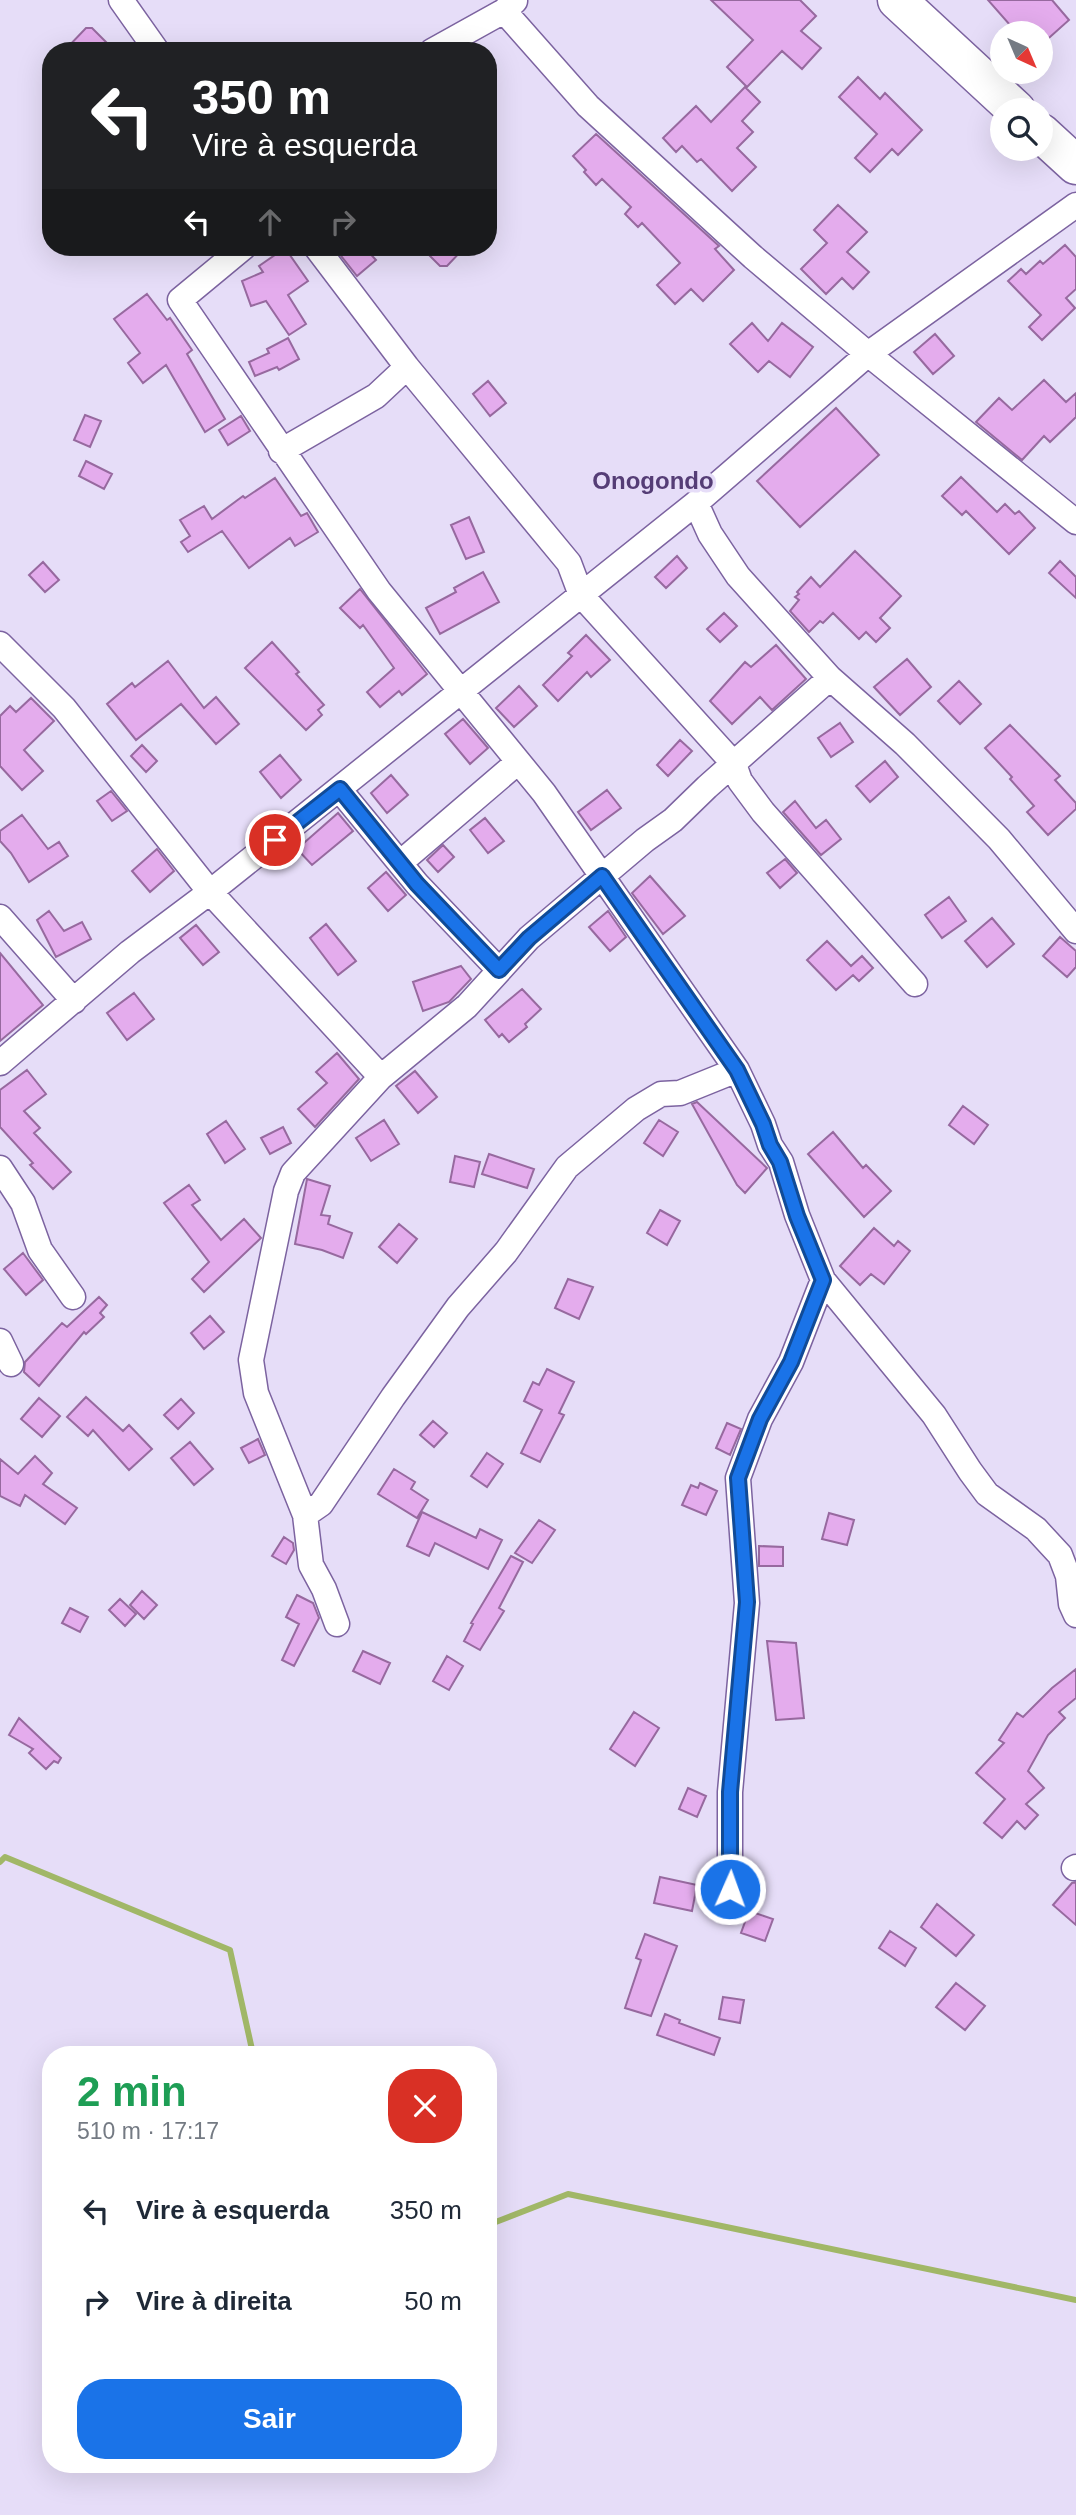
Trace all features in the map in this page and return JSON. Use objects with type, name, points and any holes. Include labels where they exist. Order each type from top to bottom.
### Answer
[{"type":"main road","points":[[897,0],[1003,98]]},
{"type":"main road","points":[[1053,144],[1076,165]]},
{"type":"street","points":[[121,0],[151,42]]},
{"type":"street","points":[[447,42],[510,5],[588,106],[753,257],[1076,522]]},
{"type":"street","points":[[0,1063],[130,952],[340,789],[696,503],[868,354],[1076,205]]},
{"type":"street","points":[[233,256],[180,300],[379,591],[544,793],[737,1070],[780,1162],[797,1216],[823,1280],[934,1415],[988,1494],[1036,1529],[1060,1555],[1068,1576],[1071,1604],[1076,1615]]},
{"type":"street","points":[[323,256],[407,367],[569,563],[581,595],[734,764],[740,781],[763,812],[915,984]]},
{"type":"street","points":[[281,451],[376,396],[407,367]]},
{"type":"street","points":[[696,503],[710,534],[738,576],[830,678],[905,744],[999,839],[1076,931]]},
{"type":"street","points":[[0,644],[64,708],[210,892],[380,1077]]},
{"type":"street","points":[[337,1624],[312,1565],[305,1515],[260,1404],[251,1360],[286,1191],[293,1173],[380,1077],[467,1006],[529,938],[673,820],[830,678]]},
{"type":"street","points":[[400,863],[518,762]]},
{"type":"street","points":[[340,789],[417,884],[499,970]]},
{"type":"street","points":[[0,917],[74,1001]]},
{"type":"street","points":[[305,1515],[321,1504],[458,1307],[506,1252],[567,1167],[636,1109],[661,1094],[680,1093],[737,1070]]},
{"type":"street","points":[[0,1168],[23,1203],[40,1250],[73,1297]]},
{"type":"street","points":[[730,1889],[730,1792],[747,1602],[738,1478],[760,1419],[791,1362],[823,1280]]},
{"type":"street","points":[[0,1341],[11,1364]]},
{"type":"building","points":[[711,0],[800,0],[816,16],[801,31],[821,48],[802,69],[782,51],[747,87],[727,67],[753,40]]},
{"type":"building","points":[[988,0],[1052,0],[1069,20],[1054,33],[1054,21],[1006,21]]},
{"type":"building","points":[[86,28],[92,28],[106,42],[73,42]]},
{"type":"building","points":[[858,77],[880,99],[885,93],[922,130],[898,155],[892,149],[870,172],[855,158],[877,134],[839,97]]},
{"type":"building","points":[[745,87],[760,102],[742,121],[753,132],[737,148],[756,167],[732,191],[701,159],[697,162],[682,146],[676,152],[663,138],[696,106],[711,122]]},
{"type":"building","points":[[596,134],[719,246],[715,249],[734,270],[703,301],[691,289],[675,304],[657,285],[680,263],[642,223],[638,227],[625,214],[631,207],[602,179],[596,185],[573,156]]},
{"type":"building","points":[[838,205],[867,232],[847,252],[869,272],[853,289],[842,278],[826,294],[801,269],[827,243],[814,230]]},
{"type":"building","points":[[1065,245],[1076,257],[1076,289],[1066,298],[1075,308],[1042,340],[1029,327],[1041,315],[1008,281],[1021,269],[1026,274],[1040,261],[1043,264]]},
{"type":"building","points":[[273,256],[291,256],[308,281],[288,295],[306,324],[289,335],[266,301],[251,306],[242,281],[263,272],[259,266]]},
{"type":"building","points":[[341,256],[372,256],[376,260],[357,276]]},
{"type":"building","points":[[430,256],[456,256],[447,266],[440,266]]},
{"type":"building","points":[[147,294],[167,320],[170,318],[192,350],[187,354],[225,419],[205,432],[166,365],[143,383],[128,363],[140,353],[114,319]]},
{"type":"building","points":[[752,323],[768,341],[782,323],[813,347],[790,377],[769,361],[758,372],[730,344]]},
{"type":"building","points":[[935,334],[954,356],[933,374],[914,352]]},
{"type":"building","points":[[288,338],[299,359],[279,370],[277,367],[255,376],[249,362],[269,353],[267,349]]},
{"type":"building","points":[[1044,380],[1066,402],[1076,393],[1076,417],[1050,442],[1044,436],[1022,460],[976,422],[999,398],[1012,410]]},
{"type":"building","points":[[488,381],[506,403],[490,416],[473,394]]},
{"type":"building","points":[[836,408],[879,455],[800,527],[757,481]]},
{"type":"building","points":[[85,415],[101,421],[90,447],[74,440]]},
{"type":"building","points":[[241,416],[250,431],[228,445],[219,430]]},
{"type":"building","points":[[86,461],[112,474],[104,489],[79,476]]},
{"type":"building","points":[[961,477],[997,512],[1005,504],[1015,514],[1019,511],[1035,528],[1009,554],[966,511],[962,515],[942,496]]},
{"type":"building","points":[[275,478],[301,516],[307,513],[318,532],[295,546],[290,538],[249,568],[222,531],[188,552],[181,542],[190,536],[180,520],[204,506],[212,519],[243,496],[245,498]]},
{"type":"building","points":[[469,517],[484,552],[466,559],[451,525]]},
{"type":"building","points":[[855,551],[901,596],[880,618],[890,628],[876,642],[866,632],[859,639],[833,613],[809,632],[790,611],[799,600],[795,597],[799,594],[797,592],[811,577],[820,587]]},
{"type":"building","points":[[677,556],[687,568],[666,588],[655,577]]},
{"type":"building","points":[[1060,561],[1076,577],[1076,598],[1049,573]]},
{"type":"building","points":[[43,562],[59,580],[45,592],[29,575]]},
{"type":"building","points":[[483,572],[499,602],[440,634],[426,608],[456,592],[454,588]]},
{"type":"building","points":[[360,589],[427,674],[402,695],[399,691],[380,707],[367,692],[394,668],[363,625],[360,628],[340,608]]},
{"type":"building","points":[[724,613],[737,626],[720,642],[707,629]]},
{"type":"building","points":[[586,635],[610,660],[591,677],[587,672],[558,701],[543,685],[572,656],[568,653]]},
{"type":"building","points":[[272,642],[324,705],[318,710],[322,715],[306,730],[245,668]]},
{"type":"building","points":[[776,645],[806,679],[772,710],[760,697],[732,724],[710,701],[745,662],[751,667]]},
{"type":"building","points":[[907,659],[931,687],[900,715],[874,687]]},
{"type":"building","points":[[168,661],[204,708],[216,697],[239,724],[216,744],[181,704],[136,740],[107,704],[132,683],[135,687]]},
{"type":"building","points":[[959,681],[981,704],[960,724],[938,701]]},
{"type":"building","points":[[519,686],[537,706],[514,727],[496,708]]},
{"type":"building","points":[[31,698],[54,721],[24,750],[43,771],[22,790],[0,766],[0,716],[10,706],[16,712]]},
{"type":"building","points":[[463,719],[488,748],[470,764],[445,734]]},
{"type":"building","points":[[840,723],[853,742],[831,757],[818,738]]},
{"type":"building","points":[[1010,725],[1060,776],[1055,780],[1076,803],[1076,809],[1048,835],[1027,812],[1034,806],[985,748]]},
{"type":"building","points":[[680,740],[692,751],[668,776],[657,765]]},
{"type":"building","points":[[142,745],[157,761],[146,772],[131,756]]},
{"type":"building","points":[[280,755],[301,780],[281,798],[260,772]]},
{"type":"building","points":[[885,761],[898,777],[870,802],[856,786]]},
{"type":"building","points":[[391,775],[408,795],[387,813],[371,793]]},
{"type":"building","points":[[607,790],[621,808],[591,830],[578,812]]},
{"type":"building","points":[[111,791],[127,811],[112,821],[97,801]]},
{"type":"building","points":[[795,801],[816,828],[826,820],[841,839],[821,855],[783,812]]},
{"type":"building","points":[[338,813],[353,831],[312,865],[297,849]]},
{"type":"building","points":[[22,815],[48,849],[59,842],[68,856],[29,882],[0,841],[0,831]]},
{"type":"building","points":[[485,818],[504,841],[488,853],[470,830]]},
{"type":"building","points":[[443,845],[454,857],[438,872],[427,860]]},
{"type":"building","points":[[157,849],[174,871],[150,892],[132,871]]},
{"type":"building","points":[[785,859],[797,873],[780,888],[767,873]]},
{"type":"building","points":[[386,872],[406,895],[388,911],[368,888]]},
{"type":"building","points":[[650,876],[685,916],[663,934],[632,893]]},
{"type":"building","points":[[949,897],[966,921],[942,938],[925,915]]},
{"type":"building","points":[[49,911],[64,931],[82,922],[91,939],[56,957],[37,920]]},
{"type":"building","points":[[608,911],[626,937],[610,951],[589,927]]},
{"type":"building","points":[[992,918],[1014,944],[987,967],[965,941]]},
{"type":"building","points":[[326,924],[356,961],[338,975],[310,938]]},
{"type":"building","points":[[196,925],[219,952],[203,965],[180,938]]},
{"type":"building","points":[[1060,937],[1076,951],[1076,967],[1067,977],[1043,956]]},
{"type":"building","points":[[827,941],[851,966],[862,956],[873,968],[859,981],[853,975],[836,990],[807,960]]},
{"type":"building","points":[[0,953],[43,1005],[0,1041]]},
{"type":"building","points":[[461,966],[471,979],[449,1002],[423,1011],[413,982]]},
{"type":"building","points":[[522,989],[541,1009],[525,1024],[527,1027],[509,1042],[502,1034],[499,1037],[485,1020]]},
{"type":"building","points":[[134,993],[154,1019],[127,1040],[107,1013]]},
{"type":"building","points":[[337,1053],[359,1079],[315,1127],[298,1109],[327,1083],[316,1072]]},
{"type":"building","points":[[27,1070],[46,1094],[24,1111],[40,1128],[34,1133],[71,1172],[53,1189],[0,1127],[0,1090]]},
{"type":"building","points":[[415,1071],[437,1097],[418,1113],[396,1086]]},
{"type":"building","points":[[697,1102],[767,1168],[745,1193],[737,1185],[692,1104]]},
{"type":"building","points":[[963,1106],[988,1125],[974,1144],[949,1125]]},
{"type":"building","points":[[384,1120],[399,1144],[371,1161],[356,1138]]},
{"type":"building","points":[[659,1120],[678,1132],[663,1156],[644,1143]]},
{"type":"building","points":[[226,1121],[245,1149],[225,1163],[207,1134]]},
{"type":"building","points":[[283,1127],[291,1143],[270,1154],[261,1138]]},
{"type":"building","points":[[833,1132],[863,1168],[866,1165],[891,1191],[864,1217],[808,1154]]},
{"type":"building","points":[[489,1154],[534,1169],[527,1188],[482,1174]]},
{"type":"building","points":[[455,1156],[480,1162],[474,1187],[450,1182]]},
{"type":"building","points":[[307,1179],[330,1186],[321,1215],[330,1216],[328,1224],[352,1233],[343,1258],[295,1244]]},
{"type":"building","points":[[189,1185],[200,1200],[192,1205],[221,1240],[244,1219],[261,1238],[204,1292],[192,1279],[209,1262],[164,1203]]},
{"type":"building","points":[[660,1210],[680,1221],[667,1245],[647,1233]]},
{"type":"building","points":[[399,1224],[417,1239],[397,1263],[379,1247]]},
{"type":"building","points":[[874,1228],[894,1246],[898,1241],[910,1251],[884,1284],[871,1274],[860,1285],[840,1266]]},
{"type":"building","points":[[23,1253],[43,1280],[26,1295],[4,1269]]},
{"type":"building","points":[[568,1279],[593,1287],[579,1319],[555,1308]]},
{"type":"building","points":[[99,1297],[107,1305],[100,1313],[104,1317],[86,1334],[84,1332],[39,1386],[24,1372],[25,1362],[62,1323],[67,1327]]},
{"type":"building","points":[[210,1316],[224,1332],[204,1349],[191,1333]]},
{"type":"building","points":[[547,1369],[574,1382],[559,1413],[564,1415],[540,1462],[521,1453],[542,1410],[524,1401],[533,1382],[539,1385]]},
{"type":"building","points":[[86,1397],[123,1431],[129,1425],[152,1449],[129,1470],[93,1430],[88,1436],[67,1417]]},
{"type":"building","points":[[39,1398],[60,1416],[42,1437],[21,1419]]},
{"type":"building","points":[[181,1399],[194,1413],[178,1429],[164,1415]]},
{"type":"building","points":[[433,1421],[447,1433],[434,1447],[420,1435]]},
{"type":"building","points":[[727,1423],[741,1429],[730,1455],[716,1448]]},
{"type":"building","points":[[258,1439],[265,1455],[249,1463],[241,1448]]},
{"type":"building","points":[[190,1442],[213,1469],[194,1485],[171,1458]]},
{"type":"building","points":[[487,1453],[503,1464],[487,1487],[471,1476]]},
{"type":"building","points":[[35,1456],[52,1473],[43,1484],[77,1508],[65,1524],[25,1495],[20,1506],[0,1496],[0,1459],[18,1474]]},
{"type":"building","points":[[394,1469],[415,1482],[411,1489],[428,1500],[417,1518],[378,1494]]},
{"type":"building","points":[[700,1483],[717,1491],[706,1515],[682,1505],[691,1485],[698,1488]]},
{"type":"building","points":[[422,1512],[476,1538],[480,1529],[502,1540],[488,1569],[435,1543],[429,1556],[407,1546]]},
{"type":"building","points":[[829,1513],[854,1520],[847,1545],[822,1539]]},
{"type":"building","points":[[539,1520],[555,1530],[532,1563],[515,1553]]},
{"type":"building","points":[[284,1537],[293,1543],[294,1550],[286,1564],[272,1556]]},
{"type":"building","points":[[759,1546],[783,1547],[783,1566],[759,1566]]},
{"type":"building","points":[[511,1556],[523,1562],[499,1608],[504,1611],[480,1650],[464,1641],[473,1624],[471,1623]]},
{"type":"building","points":[[142,1591],[157,1605],[144,1619],[130,1605]]},
{"type":"building","points":[[297,1595],[313,1603],[319,1618],[294,1666],[282,1660],[299,1624],[286,1617]]},
{"type":"building","points":[[120,1599],[136,1614],[125,1626],[109,1610]]},
{"type":"building","points":[[70,1608],[88,1617],[80,1632],[62,1623]]},
{"type":"building","points":[[767,1641],[796,1643],[804,1718],[776,1720]]},
{"type":"building","points":[[363,1651],[390,1663],[380,1684],[353,1671]]},
{"type":"building","points":[[447,1656],[463,1666],[449,1690],[433,1681]]},
{"type":"building","points":[[1076,1669],[1076,1698],[1059,1712],[1065,1718],[1048,1735],[1028,1771],[1044,1788],[1026,1804],[1038,1815],[1025,1829],[1017,1821],[1002,1838],[984,1823],[1005,1799],[976,1773],[1004,1743],[999,1740],[1017,1713],[1023,1717]]},
{"type":"building","points":[[634,1712],[659,1728],[635,1766],[610,1749]]},
{"type":"building","points":[[19,1718],[61,1758],[58,1763],[54,1761],[46,1769],[29,1753],[33,1749],[9,1735]]},
{"type":"building","points":[[688,1788],[706,1796],[697,1817],[679,1809]]},
{"type":"building","points":[[660,1877],[697,1885],[692,1911],[654,1903]]},
{"type":"building","points":[[1076,1882],[1076,1925],[1053,1905],[1072,1883]]},
{"type":"building","points":[[937,1904],[974,1935],[956,1956],[921,1927]]},
{"type":"building","points":[[749,1911],[773,1919],[765,1941],[741,1933]]},
{"type":"building","points":[[890,1931],[916,1948],[905,1966],[879,1948]]},
{"type":"building","points":[[645,1934],[677,1946],[651,2016],[625,2008],[641,1960],[636,1958]]},
{"type":"building","points":[[956,1983],[985,2006],[965,2030],[936,2007]]},
{"type":"building","points":[[723,1997],[744,2000],[740,2023],[719,2019]]},
{"type":"building","points":[[665,2014],[680,2020],[679,2023],[720,2038],[714,2055],[657,2035]]},
{"type":"waterway","points":[[0,1862],[5,1857],[230,1950],[251,2046]]},
{"type":"waterway","points":[[497,2222],[568,2194],[1076,2300]]},
{"type":"district","name":"Onogondo","points":[[653,481]]},
{"type":"route","points":[[275,840],[340,789],[417,884],[499,970],[529,938],[602,876],[737,1070],[780,1162],[797,1216],[823,1280],[791,1362],[760,1419],[738,1478],[747,1602],[730,1792],[730,1889]]}]
